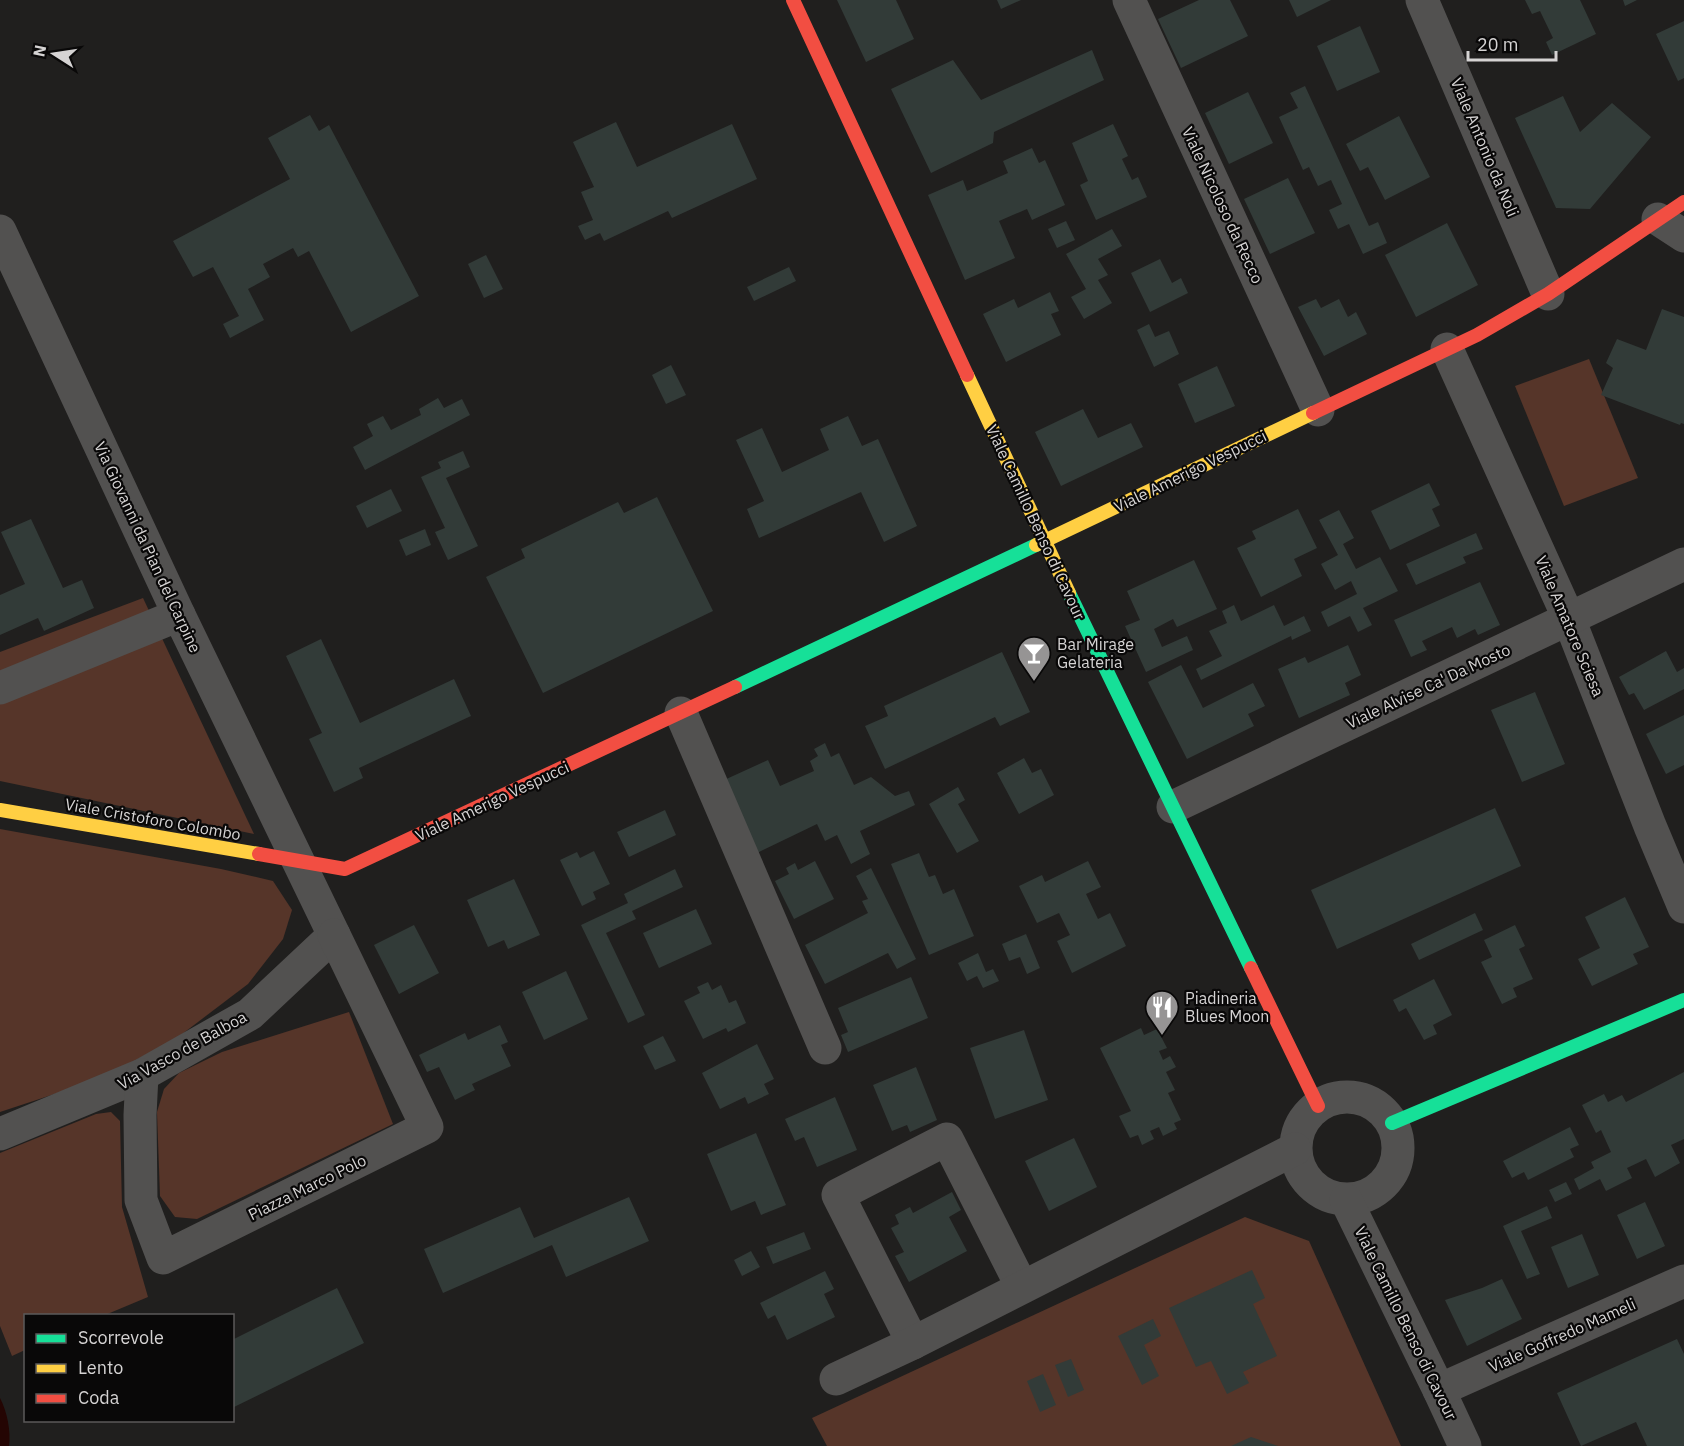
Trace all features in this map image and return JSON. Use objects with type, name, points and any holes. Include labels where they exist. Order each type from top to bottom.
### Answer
[{"type":"street","name":"Viale Camillo Benso di Cavour","points":[[793,0],[1044,541],[1318,1106]]},
{"type":"street","name":"Viale Nicoloso da Recco","points":[[1129,0],[1318,410]]},
{"type":"street","name":"Viale Antonio da Noli","points":[[1422,0],[1548,294]]},
{"type":"street","name":"Viale Amerigo Vespucci","points":[[300,862],[345,869],[681,713],[1477,335],[1675,219]]},
{"type":"street","name":"Via Giovanni da Pian del Carpine","points":[[0,231],[179,615],[300,862]]},
{"type":"street","name":"Viale Amatore Sciesa","points":[[1447,349],[1569,619],[1684,907]]},
{"type":"street","name":"Viale Alvise Ca' Da Mosto","points":[[1173,807],[1684,564]]},
{"type":"street","points":[[0,688],[179,615]]},
{"type":"street","points":[[681,713],[825,1048]]},
{"type":"street","name":"Viale Cristoforo Colombo","points":[[0,810],[300,862]]},
{"type":"street","points":[[300,862],[334,935]]},
{"type":"street","name":"Via Vasco de Balboa","points":[[0,1134],[142,1075],[250,1014],[334,935]]},
{"type":"street","name":"Piazza Marco Polo","points":[[142,1075],[141,1200],[163,1258],[427,1127],[334,935]]},
{"type":"street","points":[[1392,1123],[1684,1000]]},
{"type":"street","points":[[1350,1097],[1367,1101],[1381,1110],[1392,1123],[1399,1153],[1395,1168],[1387,1181],[1375,1192],[1361,1198],[1346,1200],[1330,1197],[1317,1190],[1305,1179],[1298,1165],[1296,1149],[1298,1133],[1306,1118],[1318,1106],[1333,1098],[1350,1097]]},
{"type":"street","points":[[913,1343],[838,1195],[947,1139],[1022,1287]]},
{"type":"street","points":[[836,1379],[913,1343],[1296,1149]]},
{"type":"street","name":"Viale Camillo Benso di Cavour","points":[[1346,1200],[1465,1446]]},
{"type":"street","name":"Viale Goffredo Mameli","points":[[1439,1390],[1684,1281]]},
{"type":"shaded area","points":[[1589,359],[1638,478],[1564,506],[1515,386]]},
{"type":"shaded area","points":[[143,598],[254,834],[0,781],[0,652]]},
{"type":"shaded area","points":[[0,829],[221,869],[273,881],[292,910],[283,939],[248,984],[173,1041],[97,1080],[0,1112]]},
{"type":"shaded area","points":[[349,1012],[393,1124],[197,1219],[175,1217],[160,1196],[157,1112],[164,1089],[179,1073],[222,1052]]},
{"type":"shaded area","points":[[111,1112],[120,1121],[122,1207],[148,1297],[107,1314],[24,1314],[24,1350],[12,1356],[0,1326],[0,1153],[96,1114]]},
{"type":"shaded area","points":[[1245,1217],[1309,1241],[1401,1446],[827,1446],[812,1418]]},
{"type":"shaded area","points":[[0,1398],[8,1421],[9,1446],[0,1446]]},
{"type":"building","points":[[837,0],[896,0],[914,39],[866,62]]},
{"type":"building","points":[[997,0],[1021,0],[1001,9]]},
{"type":"building","points":[[1199,0],[1230,0],[1248,36],[1181,68],[1158,19]]},
{"type":"building","points":[[1289,0],[1331,0],[1297,17]]},
{"type":"building","points":[[1525,0],[1580,0],[1596,34],[1552,55],[1546,42],[1553,38],[1540,11],[1532,14]]},
{"type":"building","points":[[1623,0],[1637,0],[1625,6]]},
{"type":"building","points":[[1684,21],[1684,78],[1678,81],[1656,34]]},
{"type":"building","points":[[1360,26],[1380,72],[1337,91],[1317,46]]},
{"type":"building","points":[[1092,50],[1104,80],[994,132],[993,143],[931,173],[891,89],[953,60],[981,100]]},
{"type":"building","points":[[1305,86],[1369,226],[1378,222],[1387,243],[1363,254],[1349,224],[1338,229],[1329,210],[1342,204],[1331,180],[1318,186],[1309,167],[1303,170],[1279,117],[1298,108],[1290,93]]},
{"type":"building","points":[[1248,92],[1273,143],[1229,164],[1205,113]]},
{"type":"building","points":[[1563,96],[1580,132],[1612,103],[1651,137],[1590,209],[1556,208],[1515,118]]},
{"type":"building","points":[[310,115],[319,131],[329,125],[419,296],[351,332],[309,251],[298,257],[293,248],[263,264],[270,277],[248,289],[264,320],[230,338],[223,324],[239,316],[213,267],[193,277],[173,241],[290,179],[268,138]]},
{"type":"building","points":[[1399,116],[1430,177],[1385,200],[1368,167],[1360,171],[1346,144]]},
{"type":"building","points":[[616,122],[637,167],[732,124],[757,179],[672,218],[668,211],[604,241],[600,233],[585,240],[578,226],[593,220],[581,192],[594,187],[573,142]]},
{"type":"building","points":[[1113,124],[1128,156],[1122,159],[1132,180],[1138,177],[1147,197],[1096,220],[1080,185],[1088,181],[1072,143]]},
{"type":"building","points":[[1032,148],[1039,163],[1045,160],[1065,205],[1032,220],[1027,209],[999,221],[1015,258],[965,280],[928,195],[963,180],[967,191],[1008,173],[1003,161]]},
{"type":"building","points":[[1288,178],[1315,233],[1270,254],[1244,199]]},
{"type":"building","points":[[1066,221],[1075,240],[1057,248],[1048,229]]},
{"type":"building","points":[[1447,223],[1478,285],[1416,317],[1385,255]]},
{"type":"building","points":[[1112,229],[1122,246],[1098,259],[1108,275],[1098,280],[1112,303],[1084,319],[1071,297],[1086,289],[1066,254]]},
{"type":"building","points":[[486,255],[503,289],[484,298],[468,264]]},
{"type":"building","points":[[1160,259],[1172,283],[1181,278],[1188,293],[1150,312],[1131,273]]},
{"type":"building","points":[[789,267],[796,281],[754,301],[747,287]]},
{"type":"building","points":[[1050,292],[1059,311],[1051,314],[1061,335],[1006,362],[983,314],[1014,299],[1018,308]]},
{"type":"building","points":[[1316,299],[1321,308],[1339,299],[1348,317],[1356,312],[1367,334],[1324,356],[1298,307]]},
{"type":"building","points":[[1662,309],[1684,317],[1684,424],[1680,425],[1601,395],[1613,368],[1606,363],[1617,339],[1646,350]]},
{"type":"building","points":[[1149,324],[1155,337],[1169,331],[1179,354],[1154,367],[1137,330]]},
{"type":"building","points":[[671,365],[686,395],[666,404],[652,375]]},
{"type":"building","points":[[1217,366],[1235,406],[1195,423],[1178,384]]},
{"type":"building","points":[[438,398],[444,408],[462,399],[470,415],[365,470],[353,447],[373,436],[367,424],[383,416],[391,430],[421,415],[419,409]]},
{"type":"building","points":[[1083,409],[1098,438],[1131,423],[1143,447],[1061,486],[1035,432]]},
{"type":"building","points":[[848,416],[862,446],[878,439],[917,526],[884,542],[861,492],[759,538],[747,509],[764,501],[736,440],[762,428],[782,472],[829,450],[820,429]]},
{"type":"building","points":[[463,451],[470,467],[446,478],[478,546],[448,560],[435,532],[445,528],[421,477],[441,468],[438,462]]},
{"type":"building","points":[[1429,483],[1440,505],[1432,509],[1440,526],[1390,550],[1371,511]]},
{"type":"building","points":[[391,489],[402,511],[367,528],[356,506]]},
{"type":"building","points":[[657,497],[713,611],[543,693],[486,577],[525,558],[521,549],[618,502],[624,513]]},
{"type":"building","points":[[1298,509],[1317,548],[1294,559],[1302,576],[1261,597],[1237,548],[1256,539],[1252,531]]},
{"type":"building","points":[[1339,510],[1354,538],[1343,544],[1356,569],[1380,557],[1398,591],[1363,608],[1372,625],[1358,632],[1350,616],[1328,627],[1321,612],[1357,594],[1351,581],[1335,590],[1321,564],[1338,555],[1319,520]]},
{"type":"building","points":[[31,519],[63,588],[82,580],[94,608],[44,631],[38,618],[0,635],[0,595],[25,584],[1,532]]},
{"type":"building","points":[[425,529],[431,545],[406,556],[399,540]]},
{"type":"building","points":[[1476,533],[1483,549],[1463,557],[1466,563],[1416,585],[1406,564]]},
{"type":"building","points":[[1194,560],[1217,609],[1177,627],[1173,619],[1154,629],[1162,647],[1187,636],[1193,650],[1146,672],[1125,626],[1140,620],[1127,591]]},
{"type":"building","points":[[1480,582],[1500,625],[1478,635],[1475,629],[1457,638],[1452,627],[1422,641],[1427,650],[1411,657],[1394,620]]},
{"type":"building","points":[[1234,605],[1241,621],[1274,605],[1284,626],[1304,616],[1311,631],[1292,640],[1291,636],[1201,680],[1196,669],[1222,656],[1209,631],[1227,623],[1222,611]]},
{"type":"building","points":[[321,639],[360,723],[454,679],[471,716],[359,768],[363,778],[334,792],[309,739],[322,733],[286,656]]},
{"type":"building","points":[[1348,645],[1361,675],[1345,683],[1350,695],[1299,718],[1278,669],[1305,657],[1308,663]]},
{"type":"building","points":[[1666,651],[1677,672],[1684,668],[1684,689],[1644,710],[1634,693],[1629,695],[1619,677]]},
{"type":"building","points":[[1002,652],[1030,712],[1000,726],[995,717],[885,769],[865,726],[888,716],[884,706]]},
{"type":"building","points":[[1181,665],[1203,708],[1253,683],[1265,706],[1248,714],[1254,726],[1187,759],[1148,682]]},
{"type":"building","points":[[1535,692],[1565,764],[1522,782],[1491,710]]},
{"type":"building","points":[[1684,715],[1684,765],[1666,774],[1646,734]]},
{"type":"building","points":[[825,743],[831,757],[839,753],[854,785],[871,777],[895,796],[909,791],[915,805],[860,831],[870,854],[851,864],[837,835],[825,841],[817,824],[757,853],[722,781],[768,760],[780,786],[814,771],[810,761],[818,756],[814,749]]},
{"type":"building","points":[[1024,758],[1032,773],[1041,769],[1054,795],[1019,814],[997,773]]},
{"type":"building","points":[[958,787],[965,800],[958,804],[979,841],[957,853],[929,804]]},
{"type":"building","points":[[1495,808],[1521,866],[1337,949],[1311,890]]},
{"type":"building","points":[[665,810],[676,835],[629,857],[617,832]]},
{"type":"building","points":[[594,851],[610,884],[593,892],[596,899],[582,906],[560,860],[577,852],[580,858]]},
{"type":"building","points":[[919,853],[929,877],[935,875],[943,894],[954,889],[974,936],[929,955],[891,864]]},
{"type":"building","points":[[815,861],[834,899],[794,919],[775,881],[789,874],[786,868],[795,863],[798,870]]},
{"type":"building","points":[[1088,861],[1101,887],[1086,894],[1098,919],[1110,913],[1126,946],[1072,973],[1057,941],[1070,935],[1059,913],[1037,923],[1019,886],[1042,875],[1045,882]]},
{"type":"building","points":[[871,868],[916,959],[897,969],[888,953],[825,984],[805,945],[868,913],[862,901],[868,899],[856,876]]},
{"type":"building","points":[[675,869],[683,887],[632,911],[636,919],[606,933],[645,1015],[628,1023],[581,925],[628,903],[624,894]]},
{"type":"building","points":[[514,879],[540,935],[508,949],[504,940],[488,947],[467,900]]},
{"type":"building","points":[[1625,897],[1649,947],[1633,954],[1638,964],[1592,986],[1578,959],[1600,948],[1585,917]]},
{"type":"building","points":[[696,909],[712,944],[659,968],[643,933]]},
{"type":"building","points":[[1475,913],[1483,930],[1419,960],[1411,944]]},
{"type":"building","points":[[414,925],[439,973],[399,994],[374,945]]},
{"type":"building","points":[[1515,925],[1525,946],[1519,949],[1533,979],[1513,988],[1517,997],[1502,1004],[1481,962],[1492,957],[1484,940]]},
{"type":"building","points":[[1026,934],[1040,968],[1027,974],[1020,957],[1009,961],[1002,944]]},
{"type":"building","points":[[978,953],[986,972],[993,969],[999,981],[983,988],[977,976],[967,981],[958,963]]},
{"type":"building","points":[[566,971],[588,1019],[544,1040],[522,992]]},
{"type":"building","points":[[911,977],[928,1018],[848,1052],[841,1035],[848,1032],[838,1008]]},
{"type":"building","points":[[1434,979],[1452,1015],[1433,1025],[1437,1034],[1424,1040],[1406,1008],[1399,1012],[1393,1000]]},
{"type":"building","points":[[708,982],[712,990],[721,985],[729,1003],[736,1000],[746,1023],[728,1032],[726,1028],[703,1039],[684,1001],[700,993],[697,987]]},
{"type":"building","points":[[500,1025],[508,1042],[501,1045],[511,1066],[472,1084],[475,1090],[455,1100],[439,1067],[427,1072],[419,1055],[465,1033],[468,1040]]},
{"type":"building","points":[[1141,1028],[1144,1035],[1157,1029],[1167,1048],[1159,1051],[1163,1060],[1170,1056],[1176,1067],[1166,1072],[1175,1090],[1168,1093],[1181,1120],[1174,1123],[1177,1129],[1163,1136],[1159,1127],[1150,1131],[1154,1139],[1142,1145],[1138,1135],[1130,1138],[1119,1116],[1131,1111],[1100,1048]]},
{"type":"building","points":[[1024,1030],[1048,1100],[995,1119],[970,1048]]},
{"type":"building","points":[[663,1036],[676,1061],[655,1070],[643,1046]]},
{"type":"building","points":[[757,1044],[774,1079],[764,1084],[769,1094],[748,1104],[745,1097],[720,1109],[702,1073]]},
{"type":"building","points":[[916,1067],[937,1120],[910,1132],[907,1125],[892,1131],[873,1085]]},
{"type":"building","points":[[1684,1072],[1684,1139],[1671,1145],[1680,1163],[1655,1177],[1646,1159],[1627,1168],[1632,1178],[1606,1191],[1600,1179],[1579,1190],[1574,1179],[1594,1168],[1591,1162],[1611,1152],[1601,1130],[1596,1133],[1582,1105],[1604,1094],[1608,1102],[1622,1095],[1626,1102]]},
{"type":"building","points":[[835,1097],[857,1150],[817,1167],[804,1137],[795,1141],[785,1119]]},
{"type":"building","points":[[1570,1127],[1579,1145],[1570,1149],[1574,1157],[1528,1180],[1524,1172],[1512,1178],[1503,1161]]},
{"type":"building","points":[[756,1133],[786,1205],[761,1215],[755,1201],[731,1211],[707,1154]]},
{"type":"building","points":[[1074,1138],[1097,1187],[1049,1211],[1025,1161]]},
{"type":"building","points":[[1566,1182],[1572,1194],[1555,1202],[1549,1190]]},
{"type":"building","points":[[952,1192],[961,1210],[949,1217],[967,1251],[909,1282],[895,1256],[904,1252],[891,1228],[899,1224],[895,1215],[910,1207],[913,1213]]},
{"type":"building","points":[[629,1197],[649,1241],[566,1277],[552,1245],[443,1293],[424,1249],[520,1207],[534,1238]]},
{"type":"building","points":[[1645,1202],[1665,1246],[1637,1259],[1617,1215]]},
{"type":"building","points":[[1547,1206],[1552,1218],[1521,1231],[1540,1274],[1527,1279],[1503,1226]]},
{"type":"building","points":[[804,1232],[811,1249],[773,1264],[766,1247]]},
{"type":"building","points":[[1582,1234],[1599,1275],[1568,1288],[1551,1247]]},
{"type":"building","points":[[751,1251],[760,1267],[742,1276],[734,1260]]},
{"type":"building","points":[[1252,1270],[1265,1298],[1253,1304],[1277,1356],[1243,1372],[1249,1383],[1227,1394],[1211,1361],[1196,1367],[1169,1308]]},
{"type":"building","points":[[825,1271],[834,1289],[824,1294],[835,1317],[787,1340],[775,1315],[768,1319],[760,1303]]},
{"type":"building","points":[[1502,1279],[1522,1319],[1467,1346],[1445,1300]]},
{"type":"building","points":[[337,1288],[364,1343],[234,1407],[234,1339]]},
{"type":"building","points":[[1153,1319],[1161,1336],[1144,1345],[1159,1376],[1142,1385],[1118,1336]]},
{"type":"building","points":[[1677,1339],[1684,1354],[1684,1446],[1647,1446],[1636,1422],[1581,1446],[1557,1393]]},
{"type":"building","points":[[1071,1359],[1084,1390],[1068,1397],[1055,1365]]},
{"type":"building","points":[[1043,1374],[1056,1405],[1040,1412],[1027,1381]]},
{"type":"building","points":[[1251,1437],[1278,1446],[1231,1446]]},
{"type":"traffic: fast","points":[[735,687],[1036,545]]},
{"type":"traffic: fast","points":[[1069,593],[1251,968]]},
{"type":"traffic: fast","points":[[1392,1123],[1684,1000]]},
{"type":"traffic: slow","points":[[967,375],[1069,593]]},
{"type":"traffic: slow","points":[[1036,545],[1313,413]]},
{"type":"traffic: slow","points":[[0,810],[259,854]]},
{"type":"traffic: jam","points":[[793,0],[967,375]]},
{"type":"traffic: jam","points":[[1313,413],[1477,335],[1548,294],[1684,202]]},
{"type":"traffic: jam","points":[[259,854],[345,869],[735,687]]},
{"type":"traffic: jam","points":[[1251,968],[1318,1106]]},
{"type":"place","name":"Bar Mirage Gelateria","points":[[1034,682]]},
{"type":"place","name":"Piadineria Blues Moon","points":[[1162,1036]]}]
